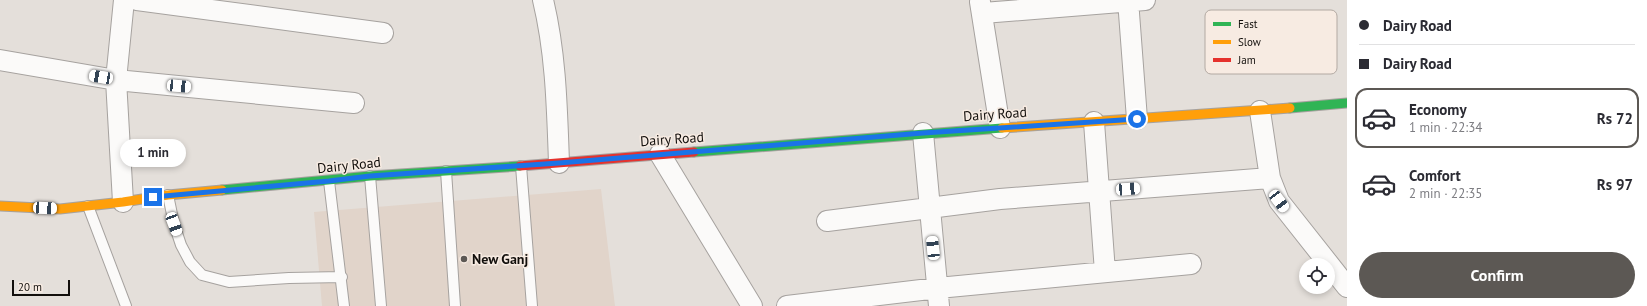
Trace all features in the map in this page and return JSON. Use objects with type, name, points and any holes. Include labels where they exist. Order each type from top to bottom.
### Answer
[{"type":"street","points":[[123,202],[116,80],[124,0]]},
{"type":"street","points":[[137,0],[383,33]]},
{"type":"street","points":[[543,0],[552,44],[556,76],[559,163]]},
{"type":"street","points":[[1000,128],[981,7],[1134,0],[1137,119]]},
{"type":"street","points":[[0,60],[116,80],[354,103]]},
{"type":"street","name":"Dairy Road","points":[[0,206],[60,209],[168,195],[370,176],[521,166],[923,133],[1347,103]]},
{"type":"street","points":[[1260,110],[1270,178],[1279,201],[1347,288]]},
{"type":"street","points":[[1094,122],[1105,272]]},
{"type":"street","points":[[923,133],[938,297]]},
{"type":"street","points":[[660,154],[752,306]]},
{"type":"street","points":[[827,221],[1000,199],[1270,178]]},
{"type":"street","points":[[787,306],[938,297],[1105,272],[1191,264]]},
{"type":"lane","points":[[521,166],[532,306]]},
{"type":"lane","points":[[446,170],[455,306]]},
{"type":"lane","points":[[370,176],[381,306]]},
{"type":"lane","points":[[329,181],[342,278],[344,306]]},
{"type":"lane","points":[[168,195],[174,224],[181,245],[190,262],[202,275],[230,282],[289,278],[342,278]]},
{"type":"lane","points":[[88,206],[126,306]]},
{"type":"shaded area","name":"New Ganj","points":[[601,189],[615,306],[322,306],[314,212]]},
{"type":"traffic: fast","points":[[1290,108],[1347,103]]},
{"type":"traffic: fast","points":[[694,152],[1002,128]]},
{"type":"traffic: fast","points":[[222,190],[370,176],[520,166]]},
{"type":"traffic: slow","points":[[1002,128],[1290,108]]},
{"type":"traffic: slow","points":[[0,206],[60,209],[168,195],[222,190]]},
{"type":"traffic: jam","points":[[520,166],[694,152]]},
{"type":"place","name":"New Ganj","points":[[464,259]]},
{"type":"route","points":[[153,197],[370,176],[559,163],[923,133],[1137,119]]}]
